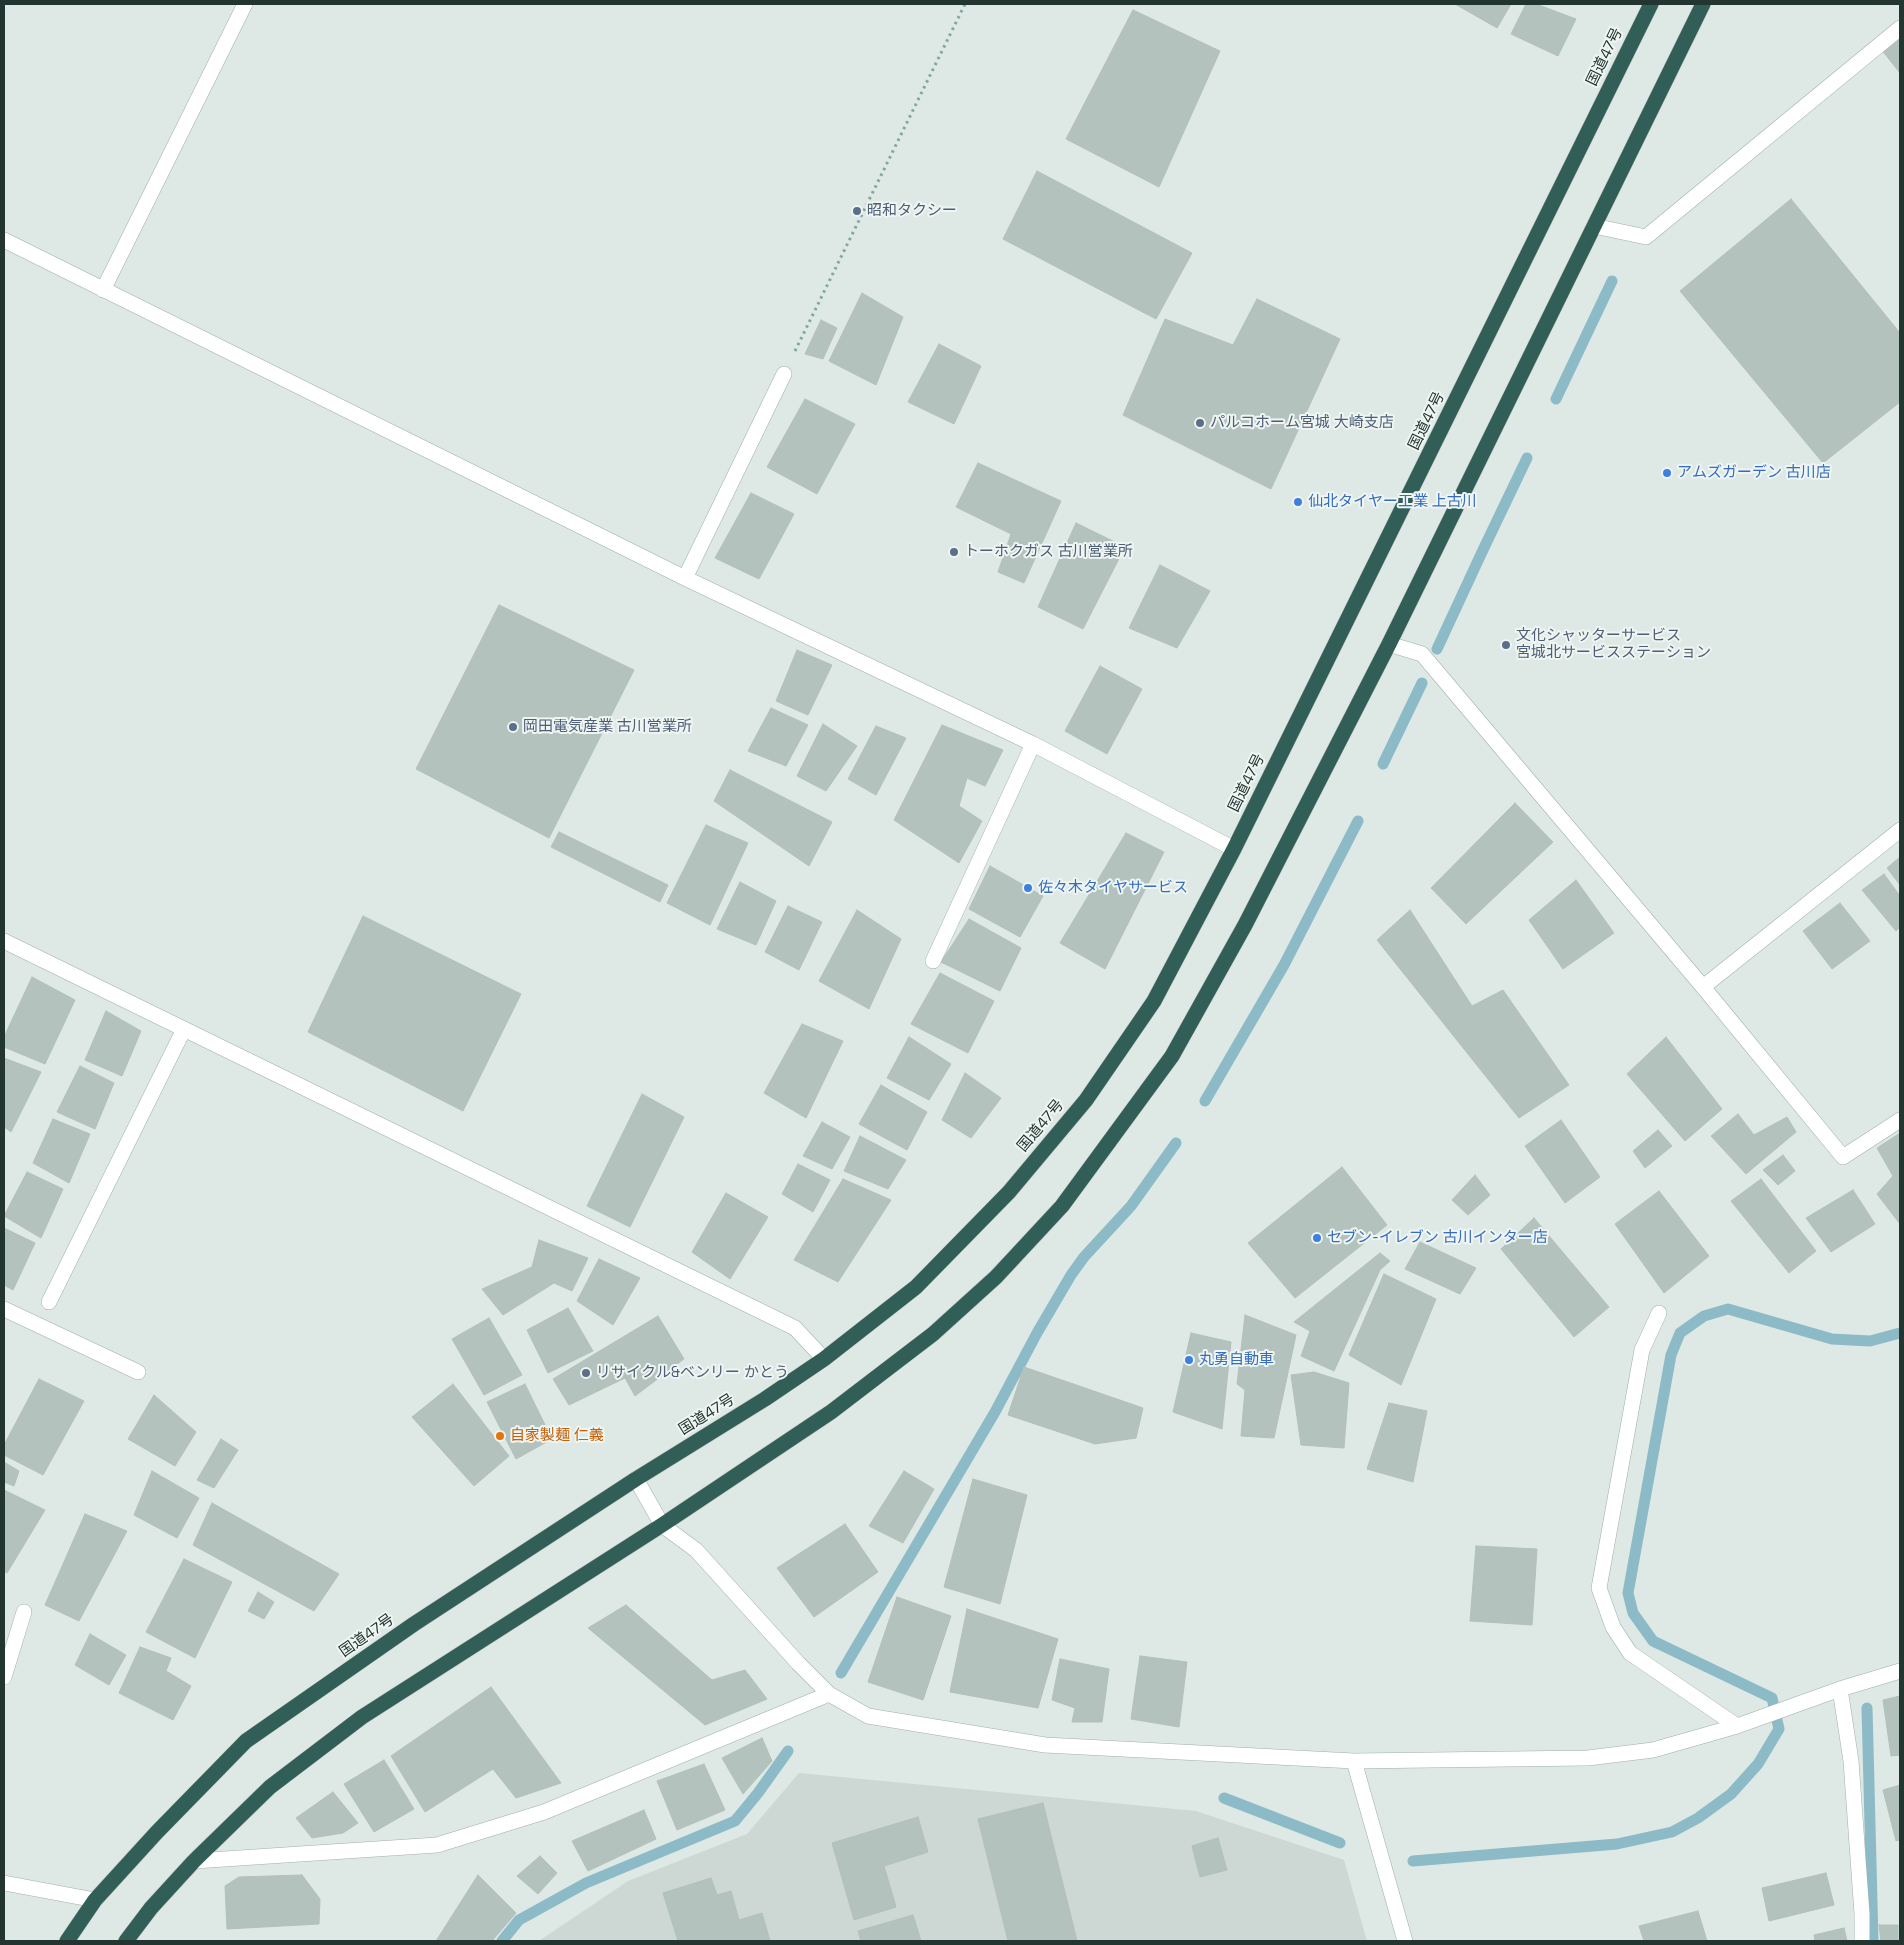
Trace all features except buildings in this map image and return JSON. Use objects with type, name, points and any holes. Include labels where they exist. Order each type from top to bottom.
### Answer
[{"type":"highway","name":"国道47号","points":[[67,1941],[95,1900],[157,1832],[246,1741],[414,1624],[636,1479],[765,1400],[824,1359],[916,1287],[1009,1192],[1086,1100],[1154,1001],[1234,849],[1651,4]]},
{"type":"highway","points":[[126,1941],[151,1908],[194,1862],[270,1788],[362,1717],[662,1525],[831,1412],[933,1334],[996,1277],[1062,1206],[1172,1056],[1245,924],[1389,644],[1703,4]]},
{"type":"street","points":[[103,290],[246,4]]},
{"type":"street","points":[[1594,226],[1646,238],[1900,28]]},
{"type":"street","points":[[4,240],[685,578],[1033,744],[1234,849]]},
{"type":"street","points":[[685,578],[784,374]]},
{"type":"street","points":[[1389,644],[1422,654],[1843,1156],[1900,1120]]},
{"type":"street","points":[[933,961],[1033,744]]},
{"type":"street","points":[[1703,987],[1900,830]]},
{"type":"street","points":[[5,946],[184,1029],[794,1328],[824,1359]]},
{"type":"street","points":[[49,1302],[184,1029]]},
{"type":"street","points":[[4,1309],[138,1372]]},
{"type":"street","points":[[1659,1313],[1642,1350],[1599,1588],[1613,1627],[1630,1653],[1737,1726]]},
{"type":"street","points":[[636,1479],[662,1525],[696,1550],[829,1694],[868,1716],[1045,1745],[1354,1760],[1588,1758],[1653,1750],[1737,1726],[1840,1689],[1900,1671]]},
{"type":"street","points":[[4,1677],[24,1612]]},
{"type":"street","points":[[1840,1689],[1850,1761],[1862,1914],[1862,1941]]},
{"type":"street","points":[[194,1862],[437,1845],[544,1812],[829,1694]]},
{"type":"street","points":[[1354,1760],[1405,1941]]},
{"type":"street","points":[[4,1884],[95,1900]]},
{"type":"path","points":[[784,374],[965,4]]},
{"type":"shaded area","points":[[799,1773],[1196,1811],[1344,1860],[1367,1941],[539,1941],[628,1881],[747,1834]]},
{"type":"waterway","points":[[1556,399],[1612,281]]},
{"type":"waterway","points":[[1437,649],[1527,458]]},
{"type":"waterway","points":[[1383,764],[1422,683]]},
{"type":"waterway","points":[[1205,1101],[1284,965],[1358,821]]},
{"type":"waterway","points":[[841,1673],[995,1412],[1037,1333],[1071,1275],[1084,1257],[1131,1206],[1176,1143]]},
{"type":"waterway","points":[[1413,1861],[1617,1844],[1672,1832],[1698,1818],[1731,1794],[1758,1764],[1779,1729],[1772,1698],[1653,1641],[1633,1613],[1628,1593],[1671,1355],[1680,1333],[1704,1316],[1728,1309],[1832,1339],[1870,1341],[1900,1333]]},
{"type":"waterway","points":[[1867,1708],[1873,1941]]},
{"type":"waterway","points":[[502,1941],[519,1920],[586,1883],[735,1821],[788,1751]]},
{"type":"waterway","points":[[1224,1798],[1340,1843]]},
{"type":"place","name":"昭和タクシー","points":[[857,211]]},
{"type":"place","name":"パルコホーム宮城 大崎支店","points":[[1200,423]]},
{"type":"place","name":"アムズガーデン 古川店","points":[[1667,473]]},
{"type":"place","name":"仙北タイヤー工業 上古川","points":[[1298,502]]},
{"type":"place","name":"トーホクガス 古川営業所","points":[[954,552]]},
{"type":"place","name":"文化シャッターサービス 宮城北サービスステーション","points":[[1506,645]]},
{"type":"place","name":"岡田電気産業 古川営業所","points":[[513,727]]},
{"type":"place","name":"佐々木タイヤサービス","points":[[1028,888]]},
{"type":"place","name":"セブン-イレブン 古川インター店","points":[[1317,1238]]},
{"type":"place","name":"丸勇自動車","points":[[1189,1360]]},
{"type":"place","name":"リサイクル&ベンリー かとう","points":[[586,1373]]},
{"type":"place","name":"自家製麺 仁義","points":[[500,1436]]}]
